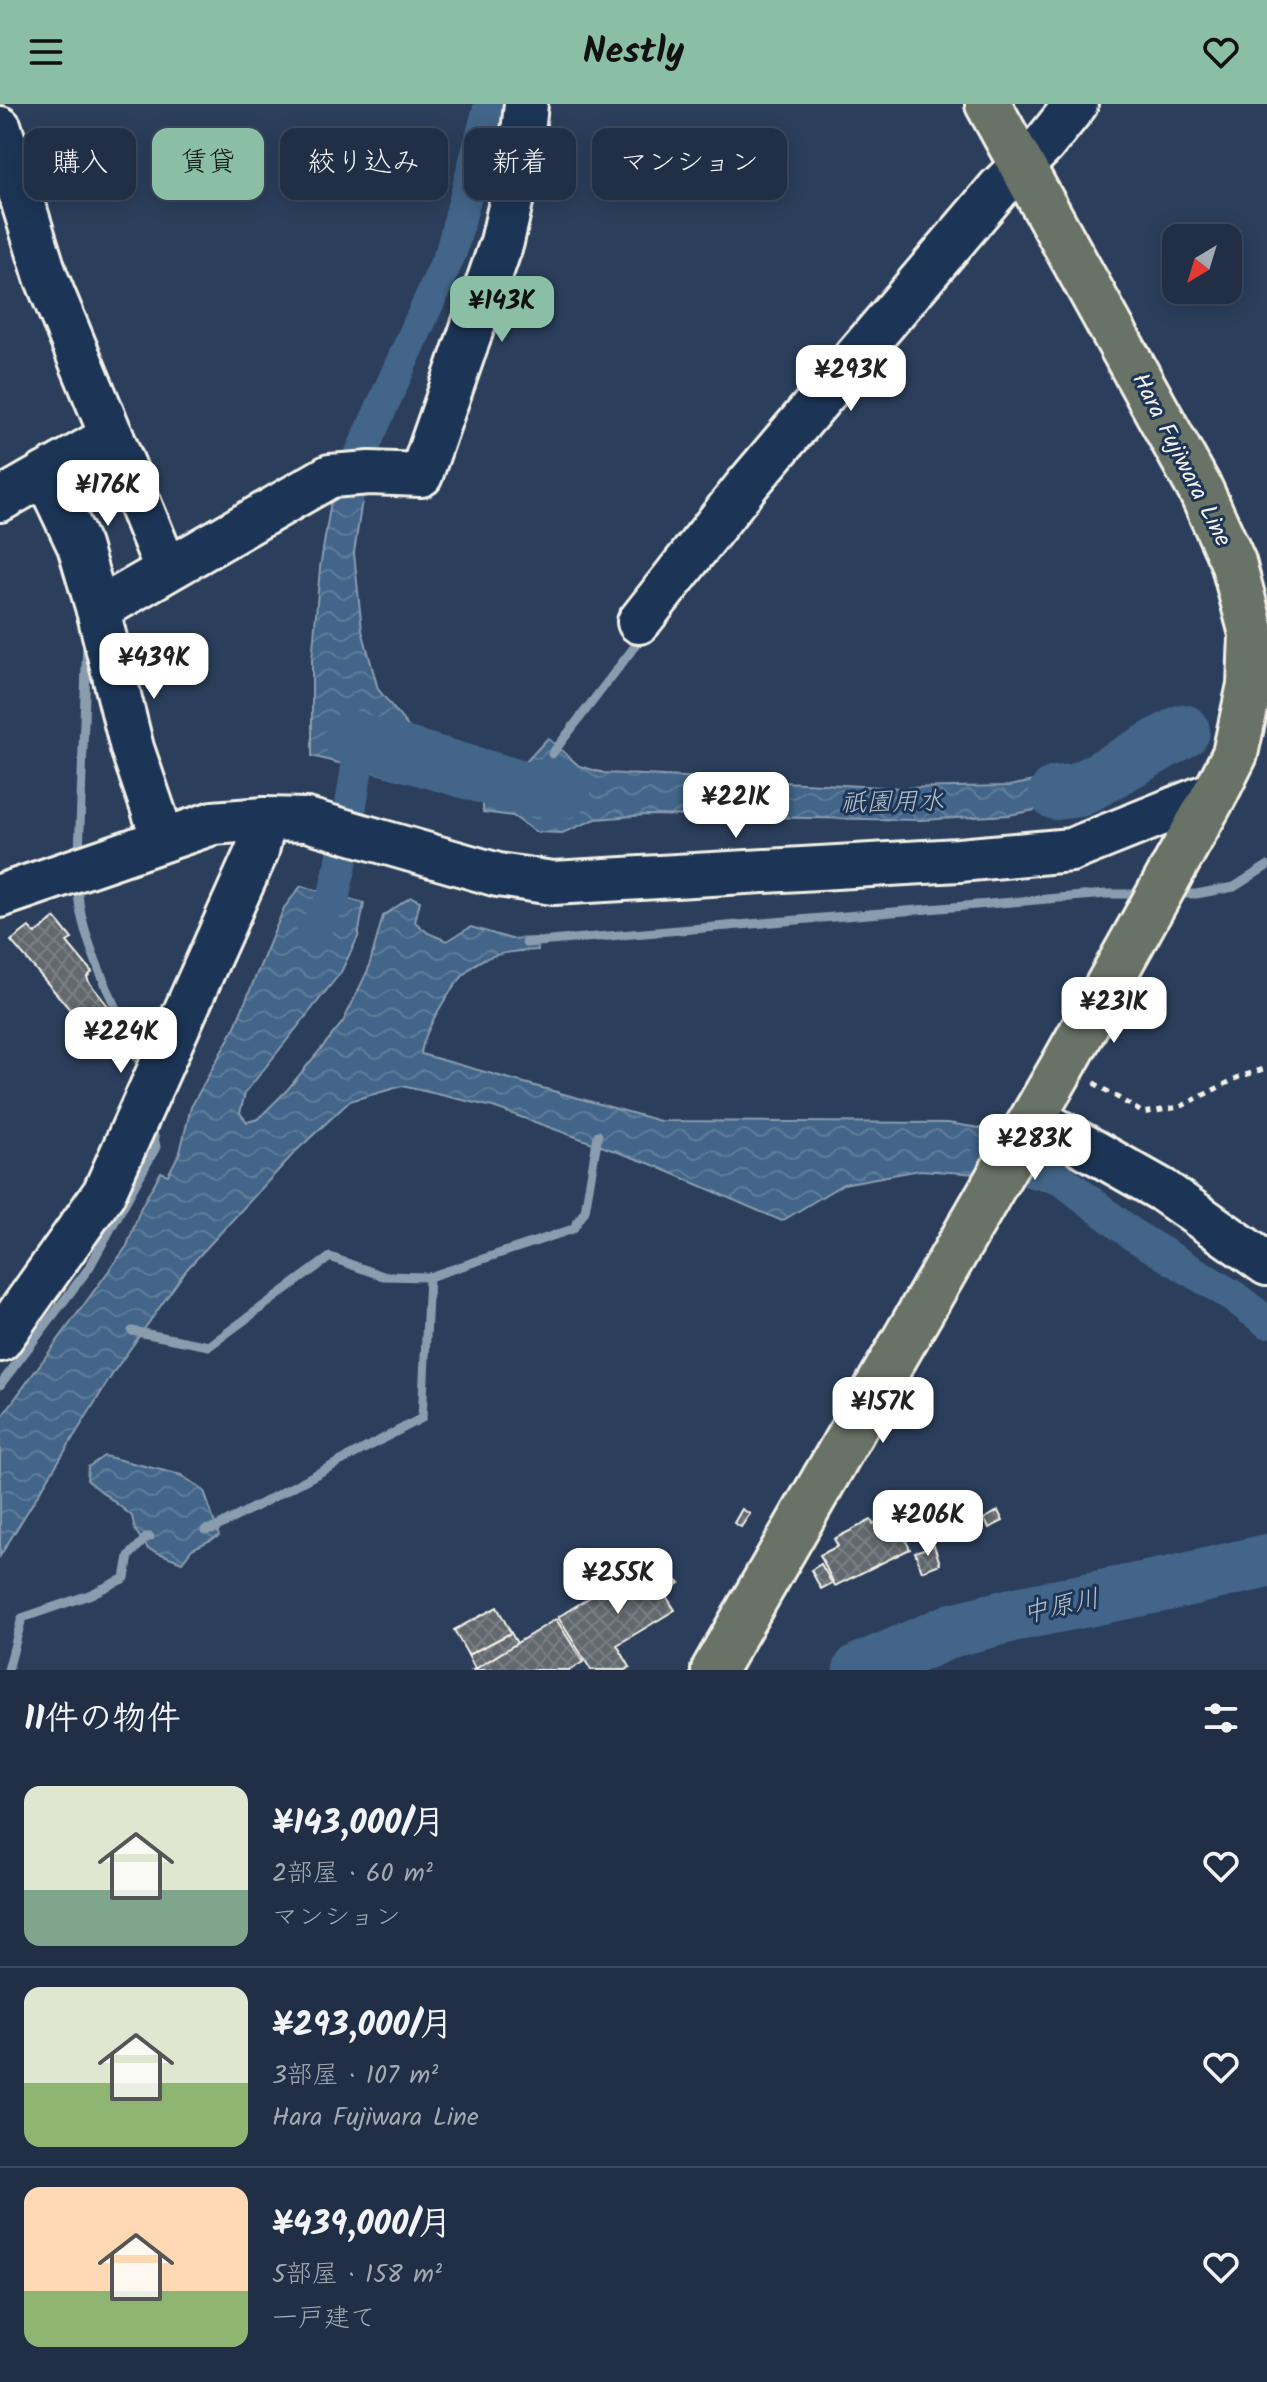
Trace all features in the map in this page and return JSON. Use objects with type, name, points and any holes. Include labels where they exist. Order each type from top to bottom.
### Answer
[{"type":"main road","name":"Hara Fujiwara Line","points":[[714,1670],[1064,1064],[1255,719],[1250,685],[1252,634],[1233,562],[1201,491],[988,104]]},
{"type":"street","points":[[98,610],[330,476],[421,475],[502,242],[520,162],[526,104]]},
{"type":"street","points":[[639,622],[747,485],[989,199],[1044,144],[1076,104]]},
{"type":"street","points":[[0,128],[46,277],[166,568]]},
{"type":"street","points":[[0,500],[112,436]]},
{"type":"street","points":[[45,474],[79,546],[132,748],[163,839]]},
{"type":"street","points":[[0,896],[213,823],[307,820],[498,875],[553,883],[959,860],[1071,850],[1216,792]]},
{"type":"street","points":[[0,1340],[104,1193],[257,851],[265,819]]},
{"type":"street","points":[[1026,1130],[1162,1190],[1267,1264]]},
{"type":"path","points":[[1064,1064],[1143,1113],[1180,1107],[1239,1077],[1267,1068]]},
{"type":"water","points":[[364,487],[354,553],[362,630],[378,689],[421,743],[407,781],[312,756],[312,661],[320,568],[333,489]]},
{"type":"water","points":[[548,738],[579,766],[604,773],[901,788],[1009,786],[1070,774],[1114,745],[1127,777],[1114,789],[1077,802],[1009,815],[921,820],[646,815],[596,819],[562,833],[536,832],[513,816],[483,812],[483,795],[495,773],[524,764]]},
{"type":"water","points":[[301,886],[364,903],[358,937],[341,972],[245,1093],[240,1113],[247,1122],[258,1119],[288,1089],[343,1022],[368,970],[383,916],[411,897],[420,901],[415,922],[428,933],[447,941],[471,927],[511,939],[537,938],[538,950],[496,955],[473,966],[453,988],[435,1016],[421,1054],[660,1121],[948,1123],[1004,1132],[978,1174],[920,1170],[843,1184],[782,1221],[651,1164],[493,1107],[402,1086],[350,1101],[296,1151],[187,1269],[115,1370],[0,1556],[0,1419],[127,1246],[141,1207],[161,1172],[168,1175],[180,1152],[191,1107],[234,1029],[284,908]]},
{"type":"water","points":[[104,1456],[181,1475],[204,1491],[219,1536],[192,1549],[182,1562],[148,1549],[135,1530],[132,1516],[87,1480],[88,1467]]},
{"type":"building","points":[[55,918],[72,939],[67,942],[92,972],[87,977],[89,982],[108,1006],[84,1026],[11,941],[29,927],[35,934]]},
{"type":"building","points":[[742,1509],[750,1514],[741,1527],[734,1523]]},
{"type":"building","points":[[998,1511],[1003,1521],[989,1528],[984,1519]]},
{"type":"building","points":[[893,1515],[910,1549],[835,1586],[820,1555],[838,1546],[834,1539],[871,1520],[873,1524]]},
{"type":"building","points":[[934,1545],[940,1564],[922,1571],[915,1552]]},
{"type":"building","points":[[647,1562],[680,1583],[664,1593],[675,1610],[617,1645],[630,1667],[625,1670],[591,1670],[558,1617]]},
{"type":"building","points":[[821,1564],[832,1583],[821,1589],[811,1570]]},
{"type":"building","points":[[497,1607],[511,1633],[468,1655],[454,1630]]},
{"type":"building","points":[[556,1619],[583,1662],[570,1670],[473,1670]]},
{"type":"building","points":[[511,1633],[517,1643],[475,1669],[468,1655]]},
{"type":"waterway","points":[[348,495],[354,469],[451,252],[490,104]]},
{"type":"waterway","points":[[552,754],[645,633]]},
{"type":"waterway","points":[[79,854],[87,642]]},
{"type":"waterway","points":[[349,725],[357,767],[351,805]]},
{"type":"waterway","name":"祇園用水","points":[[1056,793],[1079,790],[1183,731]]},
{"type":"waterway","name":"祇園用水","points":[[351,738],[526,789],[564,791]]},
{"type":"waterway","points":[[313,934],[334,895],[345,845]]},
{"type":"waterway","points":[[1175,894],[1196,894],[1234,887],[1267,866]]},
{"type":"waterway","points":[[78,882],[79,903],[92,951],[142,1070]]},
{"type":"waterway","points":[[526,943],[1106,894],[1145,894]]},
{"type":"waterway","points":[[0,1385],[89,1268],[156,1147],[152,1126]]},
{"type":"waterway","points":[[205,1530],[215,1528],[422,1418],[429,1277],[573,1229],[585,1211],[598,1135]]},
{"type":"waterway","points":[[985,1160],[1061,1179],[1133,1235],[1233,1296],[1267,1322]]},
{"type":"waterway","points":[[132,1331],[209,1346],[330,1257],[383,1276],[429,1277]]},
{"type":"waterway","points":[[8,1670],[22,1618],[89,1595],[125,1578],[129,1556],[150,1537]]},
{"type":"waterway","name":"中原川","points":[[860,1670],[953,1630],[1267,1561]]}]
